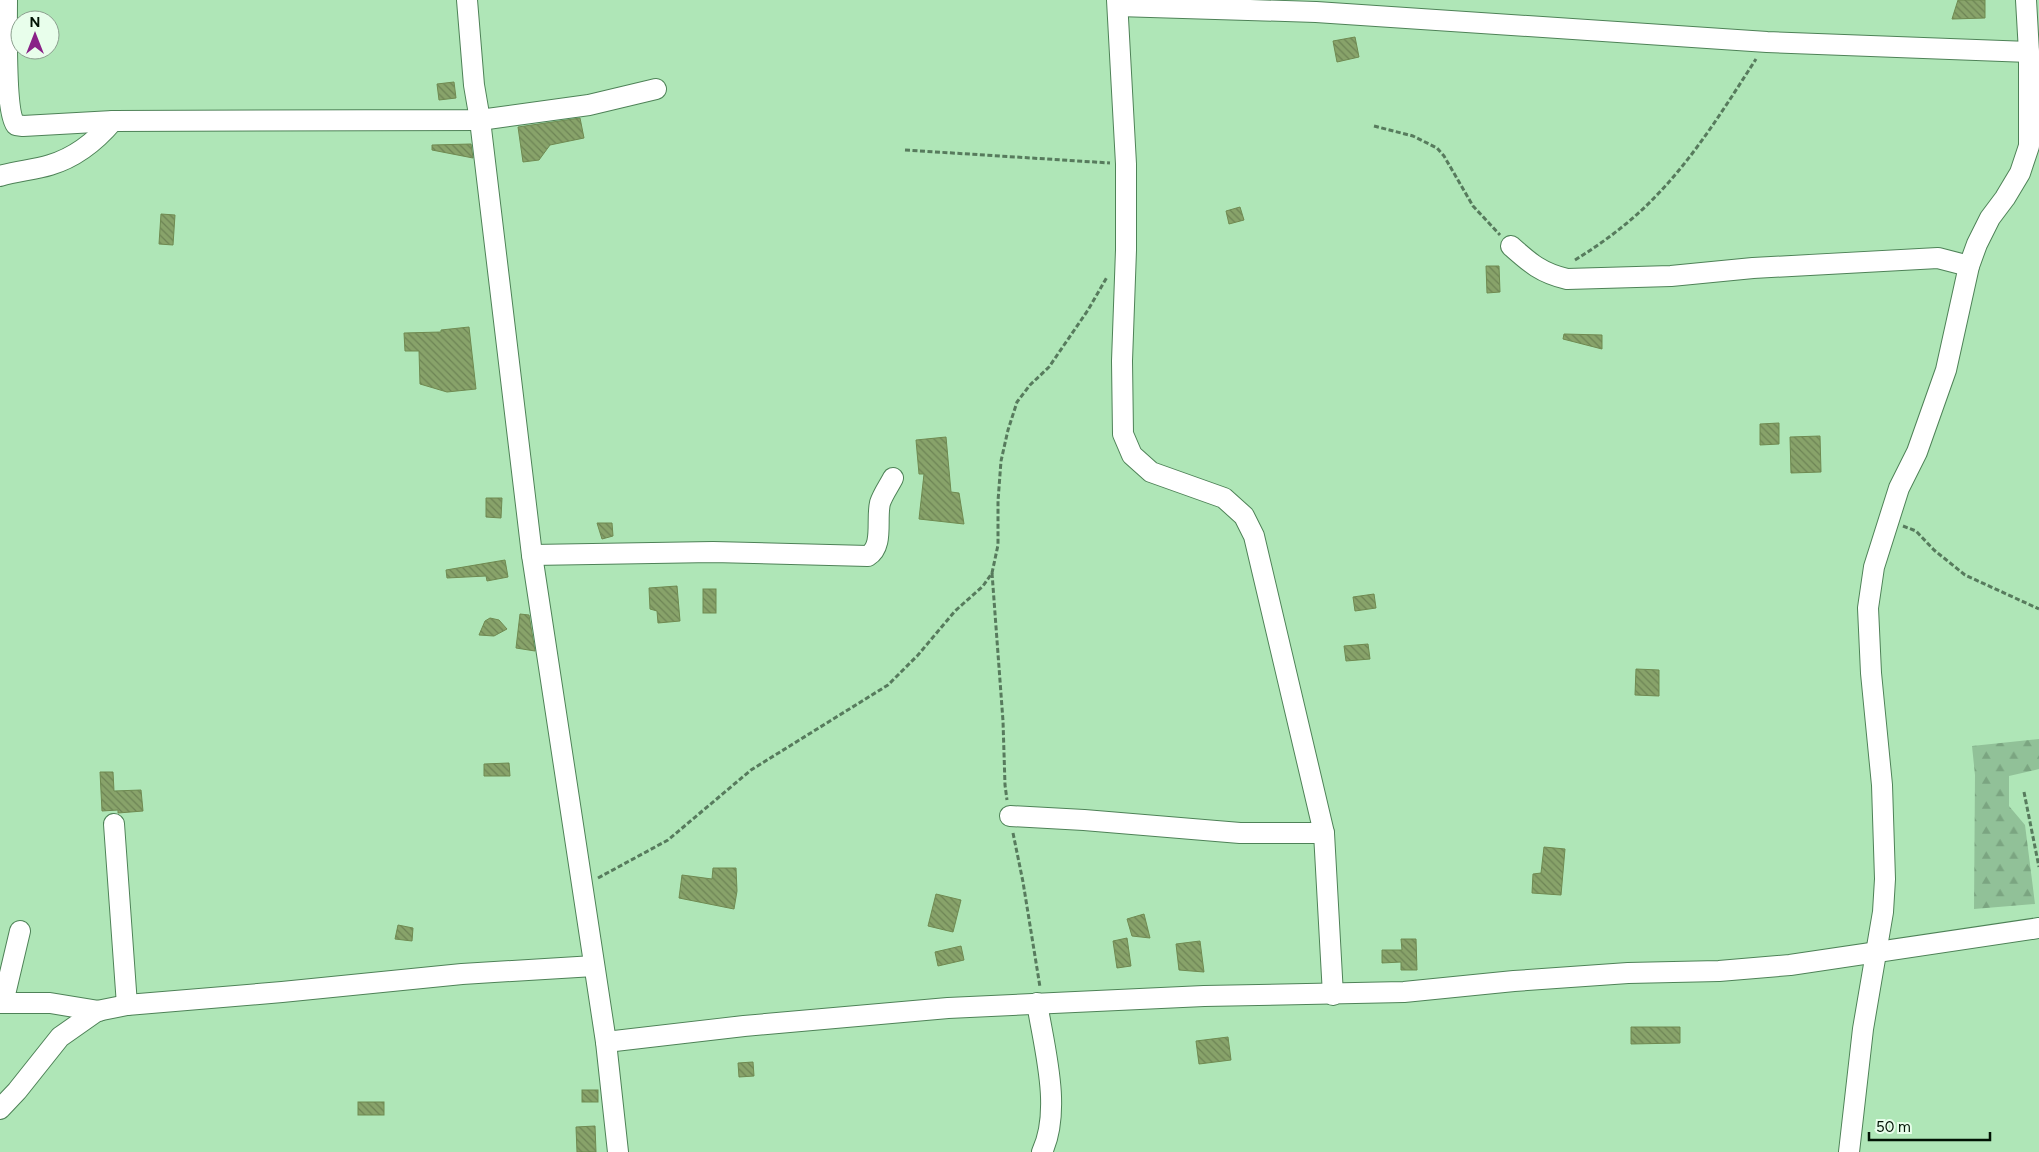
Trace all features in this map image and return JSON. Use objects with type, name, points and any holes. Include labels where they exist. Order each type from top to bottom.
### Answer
[{"type":"street","points":[[7,0],[4,77],[12,117],[16,125],[23,126],[113,120],[480,120],[588,105],[656,89]]},
{"type":"street","points":[[467,0],[474,85],[480,120],[532,555],[606,1042],[618,1152]]},
{"type":"street","points":[[1849,1152],[1863,1029],[1883,912],[1885,850],[1868,608],[1874,567],[1899,488],[1917,452],[1946,370],[1969,266],[1990,218],[2020,173],[2034,141],[2026,0]]},
{"type":"street","points":[[1333,995],[1324,834],[1304,743],[1279,650],[1264,574],[1254,536],[1244,516],[1224,498],[1151,472],[1132,455],[1123,434],[1122,361],[1126,250],[1126,164],[1118,3],[1316,12],[1767,42],[2029,52]]},
{"type":"street","points":[[0,176],[50,165],[76,154],[97,140],[113,120]]},
{"type":"street","points":[[1511,246],[1536,268],[1550,276],[1567,280],[1671,276],[1753,268],[1938,258],[1969,266]]},
{"type":"street","points":[[532,555],[713,552],[868,556],[873,553],[877,546],[880,502],[893,478]]},
{"type":"street","points":[[1010,816],[1240,833],[1324,834]]},
{"type":"street","points":[[114,824],[127,1004]]},
{"type":"street","points":[[606,1042],[744,1026],[1040,1002],[1404,992],[1514,981],[1628,973],[1728,970],[1790,965],[2039,928]]},
{"type":"street","points":[[20,931],[1,1003],[50,1003],[99,1011]]},
{"type":"street","points":[[0,1109],[17,1091],[60,1037],[99,1011],[127,1004],[282,992],[462,974],[594,966]]},
{"type":"street","points":[[1040,1002],[1051,1114],[1049,1133],[1042,1152]]},
{"type":"path","points":[[1574,261],[1605,242],[1655,198],[1710,129],[1767,42]]},
{"type":"path","points":[[1374,126],[1413,136],[1437,148],[1444,156],[1473,206],[1511,246]]},
{"type":"path","points":[[905,150],[1126,164]]},
{"type":"path","points":[[1040,1002],[1023,882],[1005,785],[1003,720],[992,573],[998,546],[998,501],[1001,461],[1017,402],[1068,341],[1110,274]]},
{"type":"path","points":[[1888,523],[1916,531],[1934,550],[1965,574],[2039,609]]},
{"type":"path","points":[[582,886],[668,840],[751,770],[888,684],[918,655],[955,611],[983,586],[992,573]]},
{"type":"path","points":[[2024,792],[2039,867]]},
{"type":"green space","points":[[2039,739],[2039,769],[2009,776],[2009,806],[2025,825],[2035,904],[1974,909],[1975,775],[1972,746]]},
{"type":"building","points":[[1958,0],[1985,0],[1985,18],[1952,19]]},
{"type":"building","points":[[1355,37],[1359,57],[1337,62],[1333,41]]},
{"type":"building","points":[[454,82],[456,98],[439,100],[437,84]]},
{"type":"building","points":[[580,118],[584,138],[550,145],[539,160],[523,162],[518,127]]},
{"type":"building","points":[[471,144],[473,158],[432,150],[432,145]]},
{"type":"building","points":[[1240,207],[1244,220],[1229,224],[1226,211]]},
{"type":"building","points":[[161,214],[175,215],[173,245],[159,244]]},
{"type":"building","points":[[1486,266],[1499,266],[1500,292],[1487,293]]},
{"type":"building","points":[[469,327],[476,389],[447,392],[420,384],[419,351],[405,351],[404,333],[441,332],[441,330]]},
{"type":"building","points":[[1564,334],[1602,335],[1602,349],[1563,339]]},
{"type":"building","points":[[1779,423],[1779,444],[1760,445],[1760,424]]},
{"type":"building","points":[[1820,436],[1821,472],[1791,473],[1790,437]]},
{"type":"building","points":[[946,437],[951,492],[959,493],[964,524],[919,519],[924,474],[919,474],[916,440]]},
{"type":"building","points":[[486,498],[502,498],[501,518],[486,517]]},
{"type":"building","points":[[597,523],[612,523],[613,536],[602,539]]},
{"type":"building","points":[[505,560],[508,577],[487,581],[486,576],[447,578],[446,570]]},
{"type":"building","points":[[677,586],[680,621],[658,623],[657,611],[650,609],[649,588]]},
{"type":"building","points":[[703,589],[716,589],[716,613],[703,613]]},
{"type":"building","points":[[1374,594],[1376,608],[1355,611],[1353,597]]},
{"type":"building","points":[[520,614],[529,615],[535,651],[516,648]]},
{"type":"building","points":[[490,618],[499,620],[507,629],[494,636],[479,635],[485,621]]},
{"type":"building","points":[[1368,644],[1370,659],[1346,661],[1344,646]]},
{"type":"building","points":[[1636,669],[1659,670],[1659,696],[1635,695]]},
{"type":"building","points":[[509,763],[510,776],[484,776],[484,764]]},
{"type":"building","points":[[100,772],[113,772],[114,791],[141,790],[143,811],[118,813],[118,810],[102,811]]},
{"type":"building","points":[[1544,847],[1565,849],[1561,895],[1532,893],[1533,874],[1541,873]]},
{"type":"building","points":[[713,868],[736,868],[737,891],[734,909],[679,898],[682,875],[712,879]]},
{"type":"building","points":[[936,894],[961,900],[953,932],[928,926]]},
{"type":"building","points":[[1144,914],[1150,938],[1132,936],[1127,919]]},
{"type":"building","points":[[398,925],[413,928],[412,941],[395,939]]},
{"type":"building","points":[[1127,938],[1131,966],[1117,968],[1113,941]]},
{"type":"building","points":[[1401,939],[1416,939],[1417,970],[1401,970],[1401,962],[1382,963],[1382,950],[1402,950]]},
{"type":"building","points":[[1200,941],[1204,972],[1179,970],[1176,944]]},
{"type":"building","points":[[961,946],[964,960],[938,966],[935,952]]},
{"type":"building","points":[[1631,1027],[1680,1027],[1680,1043],[1631,1044]]},
{"type":"building","points":[[1228,1037],[1231,1060],[1199,1064],[1196,1041]]},
{"type":"building","points":[[753,1062],[754,1076],[739,1077],[738,1063]]},
{"type":"building","points":[[582,1090],[598,1090],[598,1102],[582,1102]]},
{"type":"building","points":[[358,1102],[384,1102],[384,1115],[358,1115]]},
{"type":"building","points":[[595,1126],[596,1152],[577,1152],[576,1127]]}]
